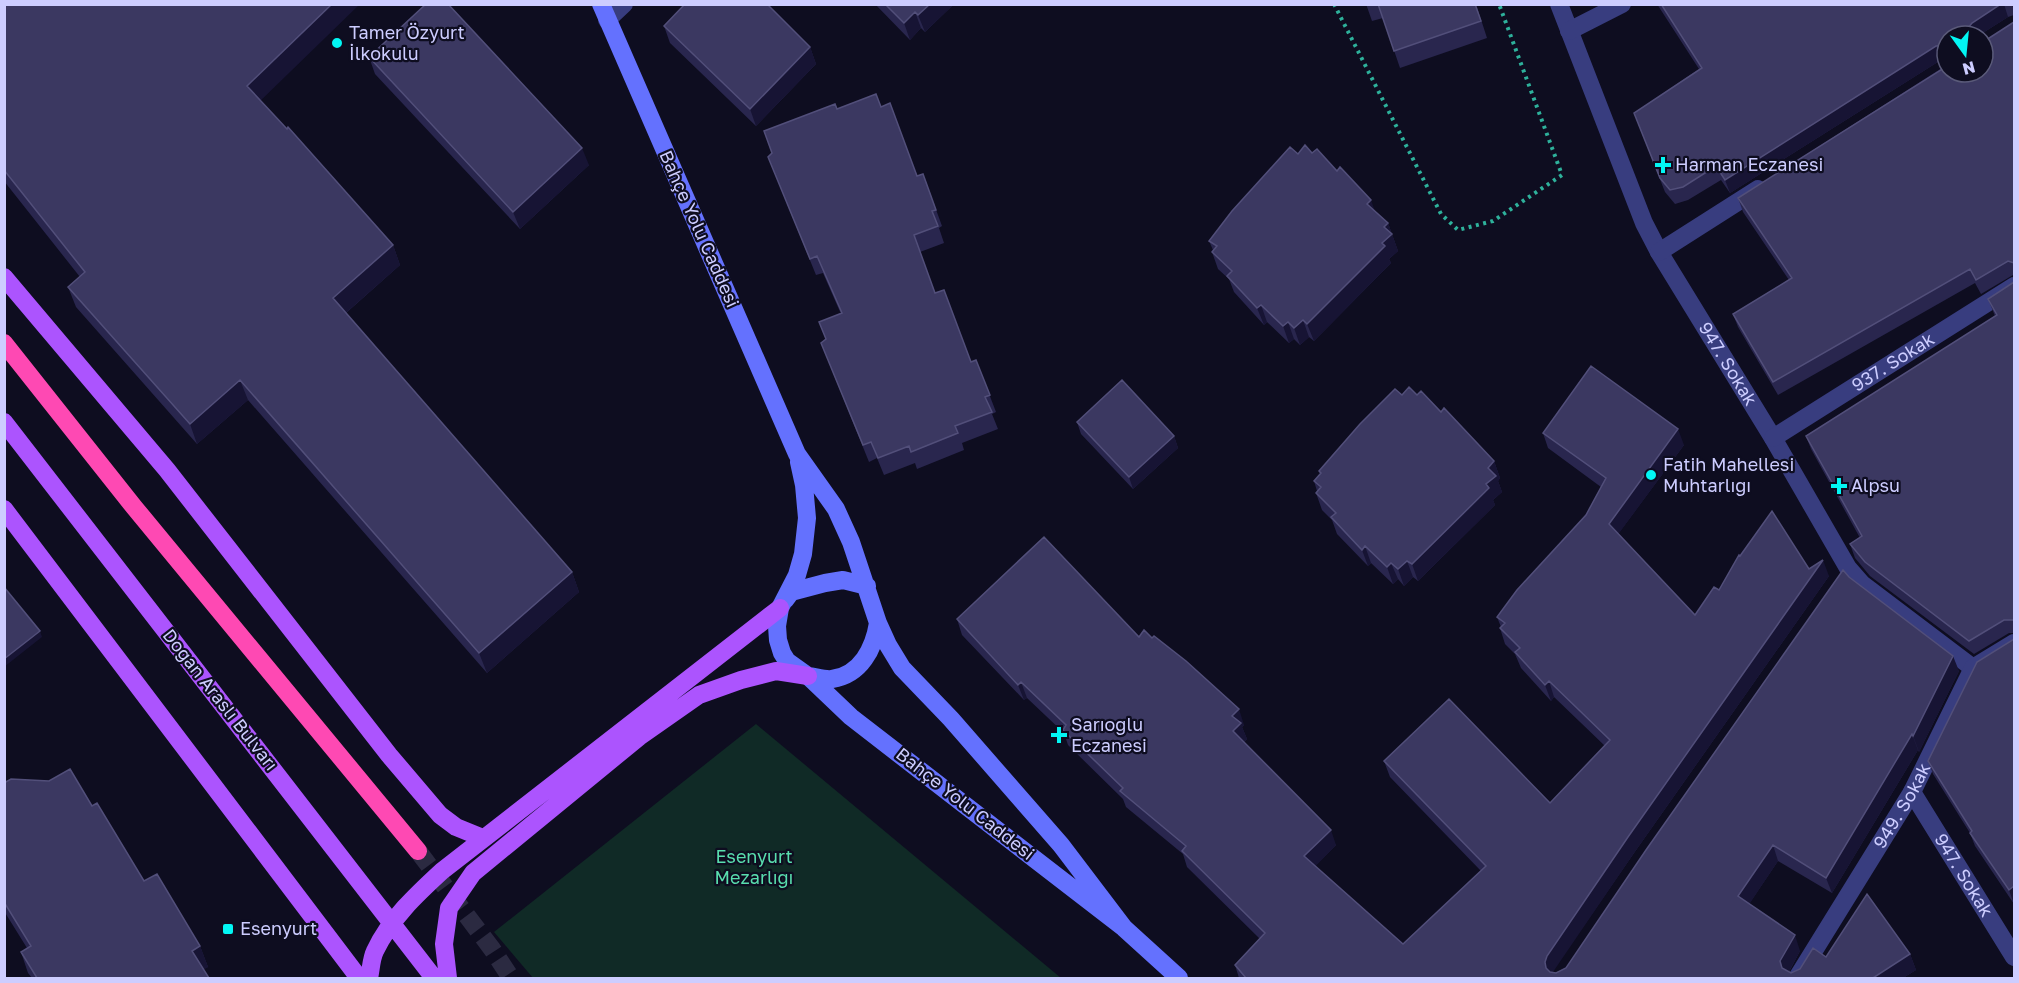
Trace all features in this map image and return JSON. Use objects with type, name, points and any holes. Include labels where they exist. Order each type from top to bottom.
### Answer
[{"type":"highway","points":[[4,343],[134,507],[418,851]]},
{"type":"main road","name":"Bahçe Yolu Caddesi","points":[[604,12],[797,454],[804,484],[807,518],[803,554],[797,575],[780,608],[777,626],[782,653],[787,661],[808,676],[852,717],[1124,928],[1179,978]]},
{"type":"main road","points":[[4,277],[167,470],[389,755],[440,815],[456,827],[483,837]]},
{"type":"main road","name":"Doğan Araslı Bulvarı","points":[[4,422],[434,978]]},
{"type":"main road","name":"Bahçe Yolu Caddesi","points":[[797,454],[836,509],[851,542],[878,623],[902,668],[951,719],[1061,845],[1124,928]]},
{"type":"main road","points":[[4,509],[358,978]]},
{"type":"main road","points":[[369,978],[375,952],[393,923],[412,899],[442,871],[780,608],[791,592],[843,580],[867,586]]},
{"type":"main road","points":[[448,978],[444,944],[449,908],[472,873],[639,737],[699,696],[741,680],[777,671],[832,679],[850,672],[865,660],[875,641],[878,623]]},
{"type":"street","points":[[604,12],[624,4]]},
{"type":"street","name":"947. Sokak","points":[[1559,4],[1644,224],[1773,438],[1844,573],[1862,584],[1973,668]]},
{"type":"street","points":[[1569,31],[1622,4]]},
{"type":"street","points":[[1659,252],[1768,183]]},
{"type":"street","name":"937. Sokak","points":[[1773,438],[2014,286]]},
{"type":"street","points":[[1973,668],[2014,643]]},
{"type":"street","name":"949. Sokak","points":[[1797,978],[1912,792],[1973,668]]},
{"type":"street","name":"947. Sokak","points":[[1912,792],[2014,957]]},
{"type":"path","points":[[1334,4],[1441,214],[1458,230],[1493,221],[1562,175],[1499,4]]},
{"type":"green space","name":"Esenyurt Mezarlığı","points":[[756,724],[1061,978],[533,978],[494,932]]},
{"type":"building","points":[[4,4],[332,4],[247,86],[287,129],[288,127],[393,245],[333,298],[572,572],[479,653],[240,380],[190,424],[68,287],[85,272],[4,170]]},
{"type":"building","points":[[426,4],[448,4],[582,148],[513,212],[369,57]]},
{"type":"building","points":[[685,4],[767,4],[810,47],[750,109],[664,26]]},
{"type":"building","points":[[885,4],[930,4],[918,15],[915,12],[904,23]]},
{"type":"building","points":[[1378,4],[1475,4],[1481,21],[1394,51]]},
{"type":"building","points":[[1661,4],[2001,4],[1971,24],[1935,24],[1935,47],[1725,180],[1716,166],[1683,187],[1670,190],[1660,178],[1634,113],[1702,68]]},
{"type":"building","points":[[2014,22],[2014,263],[2008,261],[1976,280],[1970,269],[1773,382],[1733,314],[1792,278],[1738,198],[1935,74],[1935,84],[1995,84],[1995,34]]},
{"type":"building","points":[[876,94],[881,107],[890,103],[917,176],[923,174],[936,210],[932,211],[938,226],[914,235],[935,293],[944,290],[971,362],[976,360],[990,395],[985,397],[992,412],[955,426],[958,433],[911,452],[909,446],[878,458],[871,442],[863,445],[821,343],[826,339],[819,322],[842,313],[817,256],[810,259],[768,157],[772,153],[764,131],[835,104],[837,109]]},
{"type":"building","points":[[1305,145],[1312,153],[1317,149],[1337,171],[1340,167],[1371,200],[1367,204],[1388,223],[1384,227],[1392,234],[1382,243],[1385,246],[1307,324],[1303,320],[1294,328],[1288,322],[1283,326],[1261,305],[1257,308],[1227,276],[1232,271],[1212,252],[1217,246],[1209,241],[1232,211],[1290,147],[1298,154]]},
{"type":"building","points":[[2014,282],[2014,620],[2004,620],[1969,641],[1865,562],[1850,544],[1862,536],[1806,436],[1997,315],[1988,299]]},
{"type":"building","points":[[1591,366],[1678,429],[1609,524],[1695,615],[1714,587],[1719,590],[1739,555],[1772,511],[1809,569],[1823,560],[1547,956],[1546,968],[1556,973],[1566,968],[1843,570],[1849,577],[1953,656],[1913,736],[1912,734],[1826,878],[1773,845],[1738,896],[1795,935],[1780,961],[1782,968],[1791,973],[1800,969],[1813,948],[1826,957],[1867,894],[1910,954],[1873,978],[1246,978],[1235,965],[1265,933],[1182,851],[1186,846],[1120,791],[1123,788],[1063,730],[1066,725],[1021,682],[1018,685],[957,619],[1044,537],[1139,637],[1144,630],[1152,638],[1154,636],[1186,661],[1239,709],[1232,716],[1241,723],[1233,731],[1331,830],[1304,856],[1403,944],[1486,866],[1384,761],[1449,699],[1550,803],[1610,740],[1549,681],[1545,685],[1515,652],[1520,648],[1500,628],[1505,623],[1497,617],[1517,590],[1586,515],[1606,478],[1543,433]]},
{"type":"building","points":[[1122,380],[1174,436],[1129,477],[1077,422]]},
{"type":"building","points":[[1409,387],[1417,395],[1421,391],[1441,412],[1444,408],[1494,461],[1488,468],[1496,476],[1486,484],[1489,488],[1412,564],[1407,561],[1398,569],[1391,563],[1387,567],[1365,546],[1362,550],[1331,517],[1336,513],[1316,493],[1321,487],[1314,481],[1321,473],[1319,471],[1360,424],[1395,389],[1402,395]]},
{"type":"building","points":[[4,587],[40,631],[4,659]]},
{"type":"building","points":[[2014,639],[2014,886],[2009,890],[1970,833],[1972,831],[1928,761],[1977,662]]},
{"type":"building","points":[[70,769],[92,806],[97,803],[144,881],[157,874],[200,946],[192,951],[209,978],[37,978],[21,952],[31,946],[4,902],[4,783],[11,779],[49,781]]},
{"type":"tunnel","points":[[418,851],[492,949],[511,978]]},
{"type":"place","name":"Tamer Özyurt İlkokulu","points":[[337,43]]},
{"type":"place","name":"Harman Eczanesi","points":[[1663,165]]},
{"type":"place","name":"Fatih Mahellesi Muhtarlığı","points":[[1651,475]]},
{"type":"place","name":"Alpsu","points":[[1839,486]]},
{"type":"place","name":"Sarıoğlu Eczanesi","points":[[1059,735]]},
{"type":"place","name":"Esenyurt","points":[[228,929]]}]
